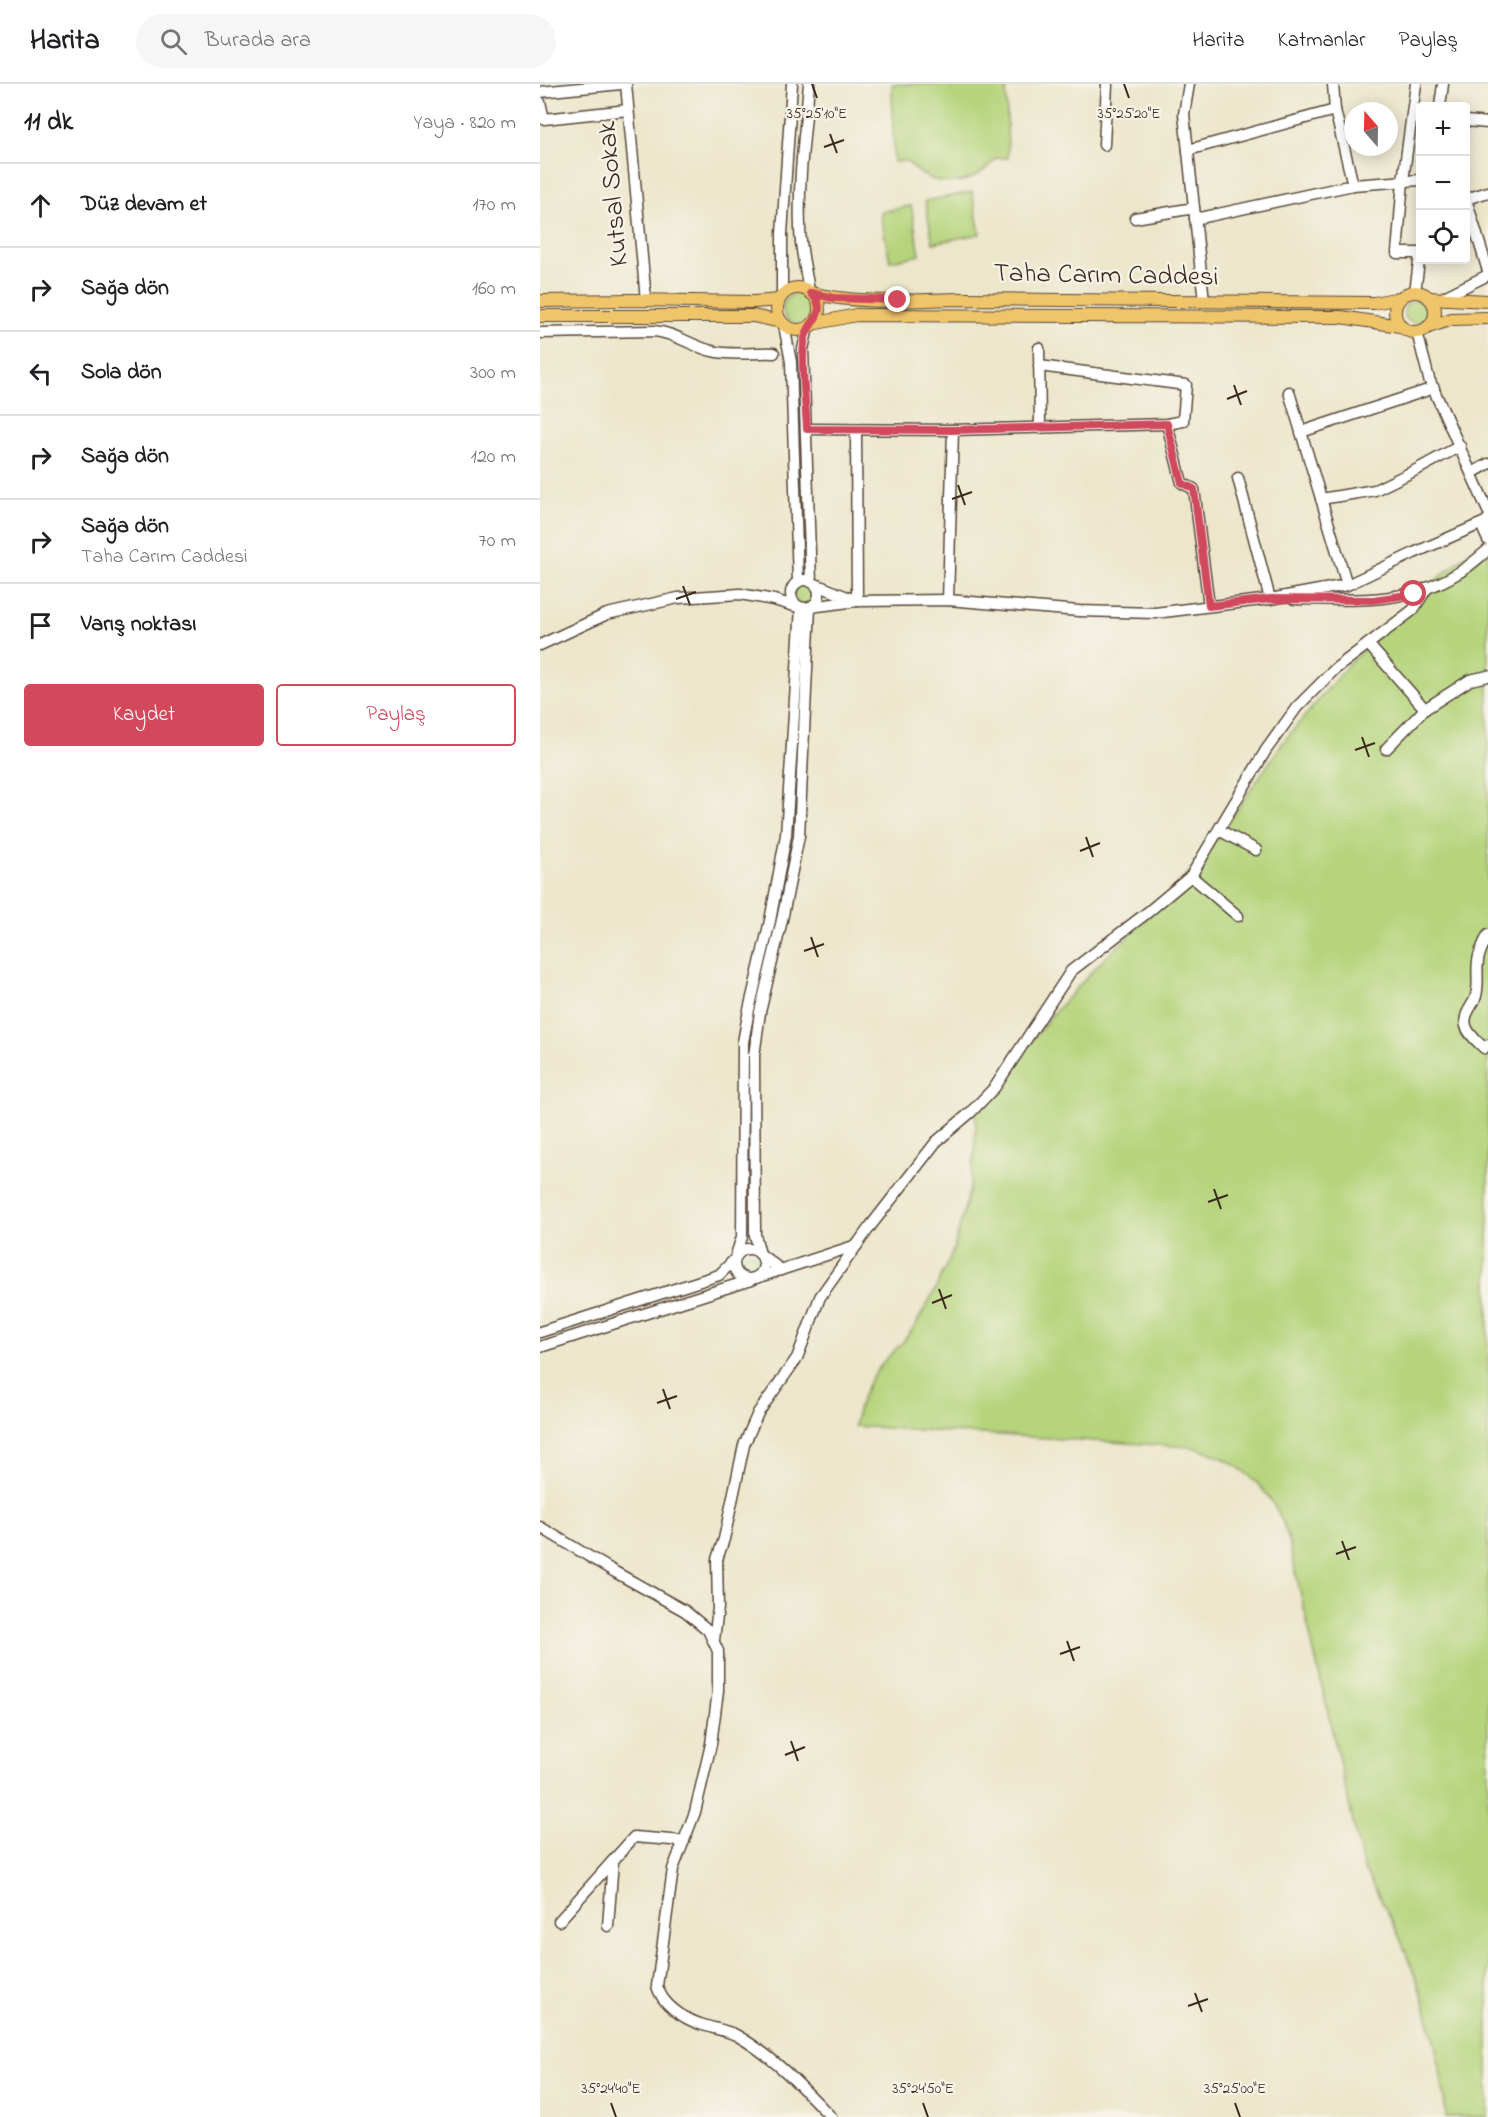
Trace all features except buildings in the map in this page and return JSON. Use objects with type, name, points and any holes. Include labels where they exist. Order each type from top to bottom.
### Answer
[{"type":"main road","points":[[540,315],[753,316],[783,323],[794,330],[811,326],[818,316],[819,306],[810,292],[797,288],[787,291],[780,298],[777,312],[783,323]]},
{"type":"main road","name":"Taha Carım Caddesi","points":[[810,292],[833,298],[898,300],[1374,303],[1400,298]]},
{"type":"main road","points":[[1488,301],[1434,299],[1415,292],[1405,294],[1400,298],[1394,311],[1400,326],[1409,331],[1423,329],[1452,319],[1488,318]]},
{"type":"main road","points":[[540,301],[754,302],[780,298]]},
{"type":"main road","points":[[1423,329],[1435,312],[1434,299]]},
{"type":"main road","name":"Taha Carım Caddesi","points":[[811,326],[856,315],[962,314],[1341,317],[1400,326]]},
{"type":"street","points":[[540,92],[624,84]]},
{"type":"street","name":"Kutsal Sokak","points":[[624,84],[646,300]]},
{"type":"street","points":[[780,298],[792,84]]},
{"type":"street","points":[[809,84],[801,169],[800,228],[810,292]]},
{"type":"street","points":[[1104,145],[1107,84]]},
{"type":"street","points":[[1188,84],[1184,114],[1204,301]]},
{"type":"street","points":[[1333,84],[1335,110],[1353,185]]},
{"type":"street","points":[[1416,84],[1402,181],[1397,253],[1416,254]]},
{"type":"street","points":[[1441,102],[1443,84]]},
{"type":"street","points":[[540,102],[544,119],[628,110]]},
{"type":"street","points":[[1188,150],[1335,110]]},
{"type":"street","points":[[1470,121],[1488,123]]},
{"type":"street","points":[[1135,218],[1194,214],[1353,185],[1416,180]]},
{"type":"street","points":[[1470,198],[1488,192]]},
{"type":"street","points":[[1434,299],[1488,273],[1469,210]]},
{"type":"street","points":[[1415,292],[1419,264]]},
{"type":"street","points":[[783,323],[791,362],[796,584],[791,593],[794,602],[806,607]]},
{"type":"street","points":[[806,607],[817,601],[819,597],[813,583],[803,349],[811,326]]},
{"type":"street","points":[[1423,329],[1429,379],[1488,511]]},
{"type":"street","points":[[540,333],[668,332],[696,347],[715,352],[774,353]]},
{"type":"street","points":[[1039,348],[1040,428]]},
{"type":"street","points":[[807,429],[953,430],[1167,424],[1183,421],[1186,385],[1039,366]]},
{"type":"street","points":[[1301,432],[1434,388]]},
{"type":"street","points":[[1289,392],[1347,585]]},
{"type":"street","points":[[1167,424],[1182,483],[1194,489],[1209,606]]},
{"type":"street","points":[[856,430],[857,601]]},
{"type":"street","points":[[948,600],[953,430]]},
{"type":"street","points":[[1321,499],[1375,490],[1460,446]]},
{"type":"street","points":[[1472,473],[1488,464]]},
{"type":"street","points":[[1238,478],[1270,599]]},
{"type":"street","points":[[540,645],[607,614],[678,598],[727,594],[740,594],[806,607],[857,601],[948,600],[1143,613],[1270,599],[1347,585],[1487,520]]},
{"type":"street","points":[[1487,520],[1484,532],[1488,540]]},
{"type":"street","points":[[1270,599],[1373,600],[1414,594],[1458,573],[1488,550]]},
{"type":"street","points":[[774,600],[802,580],[857,601]]},
{"type":"street","points":[[714,1640],[718,1608],[717,1559],[724,1539],[744,1445],[758,1413],[797,1358],[820,1297],[936,1142],[971,1112],[995,1087],[1071,971],[1191,876],[1266,750],[1297,707],[1335,669],[1413,610],[1427,588]]},
{"type":"street","points":[[806,607],[799,836],[760,1012],[754,1056],[756,1235],[764,1267],[760,1275],[746,1280],[737,1275],[734,1270],[735,1258],[742,1237],[743,1042],[770,921],[786,835],[806,607]]},
{"type":"street","points":[[1368,644],[1425,709]]},
{"type":"street","points":[[1386,749],[1425,709],[1470,680],[1488,676]]},
{"type":"street","points":[[1219,830],[1257,850]]},
{"type":"street","points":[[1191,876],[1238,916]]},
{"type":"street","points":[[1488,935],[1480,951],[1479,981],[1475,999],[1467,1012],[1465,1023],[1467,1029],[1484,1048],[1488,1045]]},
{"type":"street","points":[[540,1347],[857,1245]]},
{"type":"street","points":[[540,1332],[718,1275],[740,1252],[748,1249],[760,1254],[781,1270]]},
{"type":"street","points":[[540,1527],[685,1611],[708,1630],[714,1640],[718,1651],[718,1691],[711,1744],[695,1812],[673,1869],[657,1986],[665,2003],[698,2024],[735,2035],[783,2069],[831,2117]]},
{"type":"street","points":[[559,1922],[634,1837],[684,1841]]},
{"type":"street","points":[[608,1926],[613,1861]]},
{"type":"green space","points":[[892,84],[1006,84],[1008,158],[996,158],[976,176],[952,182],[928,178],[907,161],[894,162]]},
{"type":"green space","points":[[972,192],[980,234],[933,243],[925,201]]},
{"type":"green space","points":[[911,206],[920,255],[890,261],[880,212]]},
{"type":"green space","points":[[798,294],[809,298],[813,309],[809,320],[798,324],[787,320],[783,309],[787,298]]},
{"type":"green space","points":[[1415,301],[1423,304],[1426,312],[1423,320],[1415,323],[1407,320],[1404,312],[1407,304]]},
{"type":"green space","points":[[1488,537],[1488,2117],[1446,2117],[1437,2052],[1420,1989],[1395,1928],[1364,1870],[1287,1534],[1272,1503],[1262,1489],[1238,1467],[1208,1452],[1191,1447],[854,1426],[860,1403],[870,1380],[915,1326],[954,1248],[970,1188],[975,1150],[976,1112],[1052,1015],[1099,964],[1163,903],[1215,842],[1284,741],[1347,666],[1418,595]]},
{"type":"green space","points":[[805,583],[813,586],[816,594],[813,602],[805,605],[797,602],[794,594],[797,586]]},
{"type":"green space","points":[[749,1252],[758,1255],[761,1264],[758,1273],[749,1276],[740,1273],[737,1264],[740,1255]]},
{"type":"route","points":[[898,300],[833,298],[811,293],[818,301],[819,311],[816,320],[808,327],[803,349],[807,429],[953,430],[1167,424],[1182,483],[1194,489],[1209,606],[1270,599],[1373,600],[1414,594]]}]
